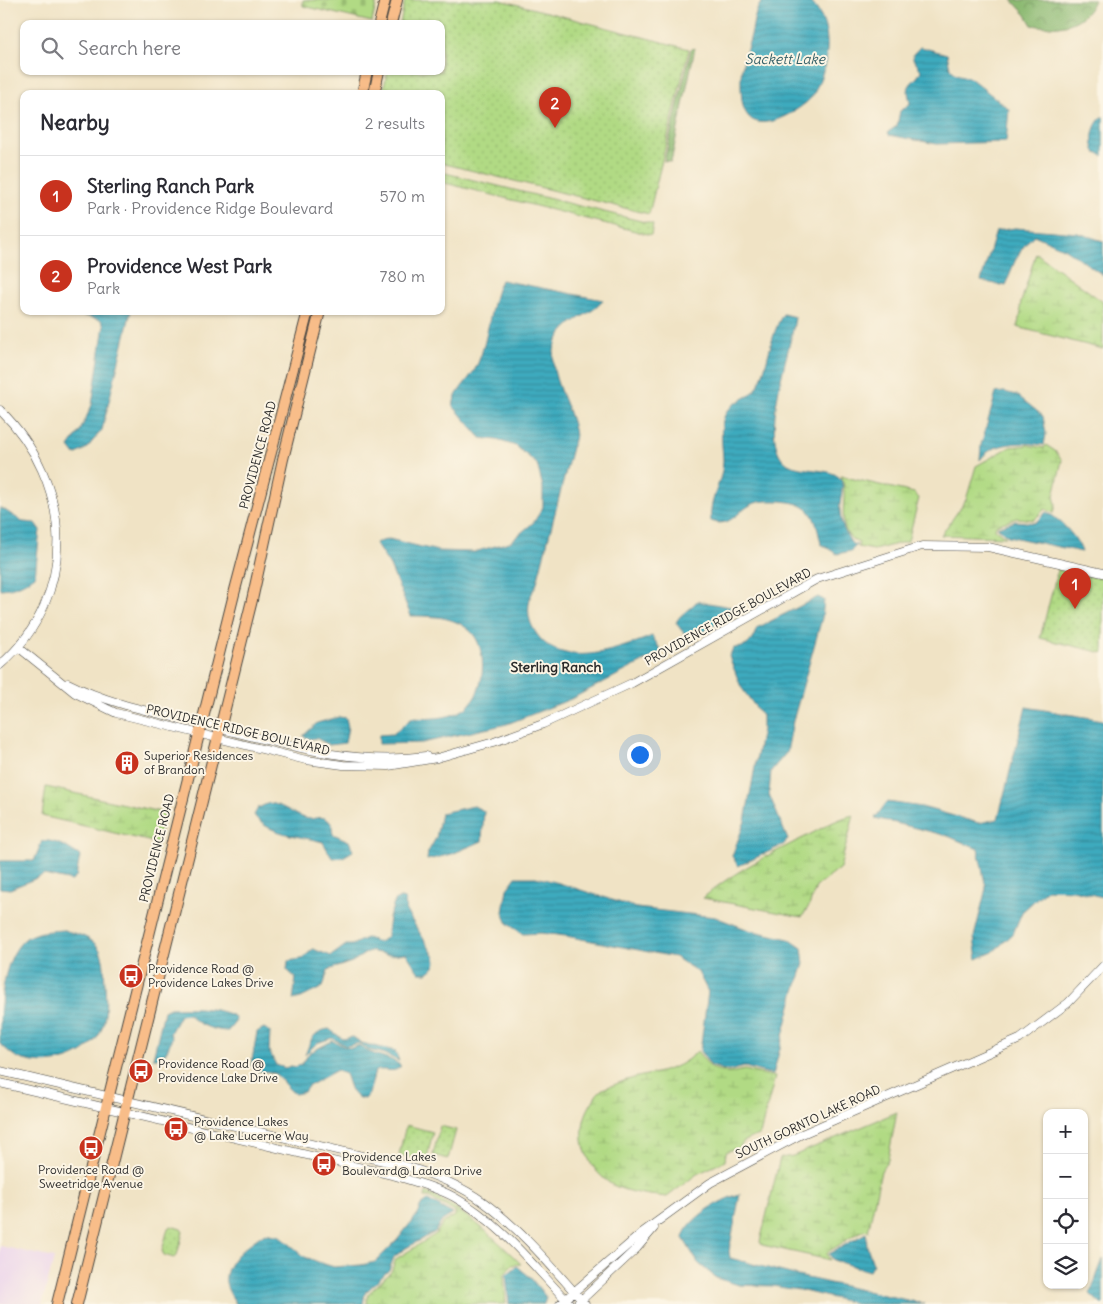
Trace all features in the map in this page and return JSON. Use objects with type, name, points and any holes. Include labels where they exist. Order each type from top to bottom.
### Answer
[{"type":"main road","points":[[380,20],[385,0]]},
{"type":"main road","points":[[392,20],[397,0]]},
{"type":"main road","points":[[363,90],[366,75]]},
{"type":"main road","points":[[375,90],[378,75]]},
{"type":"main road","name":"PROVIDENCE ROAD","points":[[57,1304],[200,728],[307,315]]},
{"type":"main road","name":"PROVIDENCE ROAD","points":[[77,1304],[252,600],[283,459],[319,315]]},
{"type":"main road","points":[[271,456],[283,459]]},
{"type":"main road","points":[[134,994],[153,998]]},
{"type":"main road","points":[[64,1274],[83,1278]]},
{"type":"street","points":[[0,410],[16,427],[39,460],[53,498],[58,528],[56,561],[50,589],[36,622],[18,647],[0,665]]},
{"type":"street","name":"PROVIDENCE RIDGE BOULEVARD","points":[[18,647],[75,693],[101,707],[218,733],[340,756],[404,758],[461,751],[543,724],[632,683],[817,579],[922,546],[988,547],[1103,574]]},
{"type":"street","name":"SOUTH GORNTO LAKE ROAD","points":[[565,1302],[574,1292],[690,1196],[734,1169],[817,1127],[1020,1039],[1055,1014],[1083,989],[1103,966]]},
{"type":"street","points":[[0,1071],[409,1167],[445,1180],[482,1200],[516,1229],[574,1292],[581,1303]]},
{"type":"street","points":[[0,1083],[392,1175],[439,1190],[469,1206],[493,1224],[514,1243],[565,1302]]},
{"type":"street","name":"SOUTH GORNTO LAKE ROAD","points":[[581,1303],[637,1248],[660,1221]]},
{"type":"shaded area","points":[[0,1246],[54,1258],[42,1304],[0,1304]]},
{"type":"green space","points":[[303,0],[377,0],[372,20],[363,20],[303,6]]},
{"type":"green space","points":[[405,0],[500,0],[689,49],[649,214],[445,164],[445,90],[383,90],[387,75],[445,75],[445,20],[401,20]]},
{"type":"green space","points":[[1012,0],[1094,0],[1083,16],[1076,21],[1051,27],[1032,25],[1026,15]]},
{"type":"green space","points":[[695,48],[671,162],[664,161],[691,49]]},
{"type":"green space","points":[[445,173],[653,224],[651,235],[445,183]]},
{"type":"green space","points":[[1036,253],[1103,302],[1103,349],[1017,327],[1021,313],[1020,306]]},
{"type":"green space","points":[[1028,445],[1044,448],[1046,445],[1055,451],[1062,460],[1054,496],[1056,504],[1054,513],[1045,509],[1034,520],[1017,518],[996,525],[995,529],[1006,537],[941,535],[966,500],[976,466],[1010,447]]},
{"type":"green space","points":[[841,476],[914,493],[919,498],[908,541],[874,550],[858,547],[859,543],[851,538],[846,531]]},
{"type":"green space","points":[[1058,569],[1103,579],[1103,653],[1040,638]]},
{"type":"green space","points":[[46,787],[165,813],[157,843],[42,816]]},
{"type":"green space","points":[[854,815],[840,868],[816,887],[809,906],[802,917],[703,898],[727,879],[754,863],[831,823]]},
{"type":"green space","points":[[697,1051],[711,1068],[728,1073],[745,1070],[775,1077],[760,1134],[743,1142],[738,1150],[733,1149],[726,1152],[725,1161],[697,1174],[667,1197],[631,1192],[611,1184],[594,1168],[584,1148],[583,1126],[596,1095],[607,1087],[678,1065]]},
{"type":"green space","points":[[897,1112],[888,1159],[881,1171],[868,1232],[866,1230],[856,1234],[828,1252],[827,1255],[830,1260],[762,1245],[760,1242],[780,1158],[793,1156]]},
{"type":"green space","points":[[406,1125],[433,1132],[426,1161],[399,1155]]},
{"type":"green space","points":[[440,1126],[456,1130],[448,1159],[433,1155]]},
{"type":"green space","points":[[426,1192],[453,1207],[477,1224],[521,1264],[512,1265],[504,1275],[506,1304],[366,1304],[368,1294],[391,1272],[396,1259],[436,1234],[443,1223],[455,1216],[455,1212],[429,1197],[425,1197]]},
{"type":"green space","points":[[171,1226],[181,1229],[183,1232],[177,1255],[174,1258],[164,1255],[162,1251],[168,1228]]},
{"type":"water","name":"Sackett Lake","points":[[763,0],[809,0],[817,9],[822,19],[827,40],[827,51],[822,74],[811,98],[788,115],[769,122],[760,122],[752,119],[744,110],[741,80],[743,63],[755,17]]},
{"type":"water","points":[[920,47],[947,54],[950,68],[956,74],[970,78],[1009,109],[1006,142],[937,144],[889,135],[888,132],[897,126],[900,111],[910,104],[908,88],[921,70],[913,59],[913,54]]},
{"type":"water","points":[[1103,117],[1103,156],[1096,153],[1094,149],[1093,134],[1097,123]]},
{"type":"water","points":[[1015,228],[1078,233],[1103,241],[1103,275],[1065,249],[1034,235],[1016,259],[1006,286],[981,281],[996,231]]},
{"type":"water","points":[[501,280],[603,300],[593,310],[565,329],[554,348],[553,360],[558,386],[573,424],[575,436],[536,586],[530,600],[529,616],[532,626],[542,641],[555,650],[570,654],[604,652],[652,636],[662,652],[571,699],[507,724],[422,743],[379,744],[379,735],[393,734],[412,718],[449,716],[469,705],[476,696],[480,685],[482,660],[476,638],[463,625],[449,619],[411,616],[390,566],[375,543],[389,539],[438,551],[474,552],[510,542],[534,522],[543,507],[543,487],[537,464],[516,446],[497,440],[481,438],[453,406],[457,394],[472,374],[482,353],[494,298]]},
{"type":"water","points":[[783,314],[795,317],[775,416],[775,437],[779,453],[788,464],[800,468],[829,472],[840,478],[842,481],[841,521],[852,544],[857,545],[851,551],[837,554],[821,544],[817,526],[811,513],[800,505],[792,503],[782,501],[758,502],[729,520],[718,523],[711,521],[713,498],[722,469],[722,427],[725,414],[732,406],[752,393],[758,386],[775,331]]},
{"type":"water","points":[[80,315],[130,315],[102,430],[87,448],[75,455],[69,447],[80,431],[92,405],[104,325],[101,320]]},
{"type":"water","points":[[1004,392],[1017,395],[1043,416],[1046,434],[1044,445],[1018,443],[1000,446],[993,449],[980,460],[981,445],[996,393]]},
{"type":"water","points":[[0,507],[23,522],[35,523],[40,530],[35,576],[11,588],[0,589]]},
{"type":"water","points":[[1046,512],[1067,529],[1077,541],[1082,552],[1008,536],[997,527],[1016,521],[1035,523]]},
{"type":"water","points":[[818,597],[824,600],[822,618],[793,721],[787,752],[771,771],[769,794],[788,840],[783,845],[738,866],[732,856],[745,821],[762,729],[762,716],[741,687],[729,656],[734,648],[743,647],[749,643],[757,628]]},
{"type":"water","points":[[697,601],[736,608],[736,612],[693,638],[686,636],[676,623]]},
{"type":"water","points":[[1026,707],[1103,720],[1103,897],[1073,890],[1047,889],[1022,912],[1013,934],[993,952],[977,959],[974,937],[986,888],[978,849],[948,836],[875,818],[887,802],[922,807],[979,823],[998,819]]},
{"type":"water","points":[[339,717],[346,718],[348,727],[345,743],[329,745],[316,738],[310,739],[303,736],[317,723]]},
{"type":"water","points":[[269,803],[280,806],[304,818],[321,817],[326,819],[331,823],[333,834],[349,841],[353,851],[343,857],[332,858],[323,842],[286,834],[267,827],[254,815],[258,808]]},
{"type":"water","points":[[474,806],[484,811],[482,841],[452,854],[427,860],[428,852],[436,838],[441,813]]},
{"type":"water","points":[[42,841],[57,843],[80,856],[76,877],[72,881],[44,875],[10,889],[0,888],[0,861],[34,861]]},
{"type":"water","points":[[516,877],[536,877],[637,908],[715,917],[749,930],[789,939],[802,948],[804,964],[794,994],[773,1075],[745,1067],[728,1071],[711,1066],[700,1051],[708,992],[698,972],[675,957],[566,936],[541,933],[523,934],[508,924],[503,912],[507,889]]},
{"type":"water","points":[[400,898],[405,899],[406,911],[435,957],[436,962],[433,968],[427,973],[419,973],[406,953],[390,955],[369,951],[352,962],[328,970],[323,987],[293,1000],[296,978],[287,970],[288,961],[302,959],[313,949],[331,956],[346,945],[352,945],[366,938],[380,942],[387,936],[389,917],[395,901]]},
{"type":"water","points":[[64,930],[91,940],[98,947],[102,955],[106,996],[105,1015],[100,1033],[85,1050],[64,1060],[41,1063],[18,1058],[0,1044],[1,1002],[6,972],[17,947],[26,938],[39,933]]},
{"type":"water","points":[[170,1008],[211,1009],[234,1016],[236,1021],[228,1031],[223,1031],[201,1024],[189,1014],[180,1015],[170,1033],[172,1038],[168,1049],[161,1057],[153,1058],[164,1011]]},
{"type":"water","points":[[264,1028],[270,1032],[269,1051],[276,1065],[285,1068],[296,1067],[303,1063],[309,1053],[332,1041],[348,1048],[359,1045],[369,1052],[396,1062],[401,1066],[395,1070],[375,1071],[369,1094],[365,1099],[353,1094],[345,1074],[337,1070],[308,1086],[304,1092],[295,1094],[275,1074],[255,1071],[251,1066],[257,1032]]},
{"type":"water","points":[[329,1029],[343,1039],[353,1037],[362,1043],[395,1051],[399,1061],[382,1053],[368,1050],[360,1043],[346,1046],[332,1038],[317,1043],[305,1055],[310,1041],[315,1035],[318,1032]]},
{"type":"water","points":[[740,1194],[729,1251],[730,1258],[798,1276],[925,1304],[858,1304],[799,1290],[772,1286],[739,1285],[716,1278],[698,1263],[683,1238],[691,1224],[698,1217],[724,1200]]},
{"type":"water","points":[[428,1200],[453,1214],[442,1221],[435,1232],[394,1257],[389,1270],[365,1293],[363,1304],[236,1304],[228,1288],[226,1275],[233,1260],[265,1233],[280,1236],[305,1257],[321,1263],[334,1267],[361,1265],[375,1262],[398,1239],[416,1216],[421,1205]]},
{"type":"water","points":[[866,1233],[867,1246],[873,1264],[869,1271],[833,1260],[829,1254]]},
{"type":"water","points":[[1103,1259],[1103,1304],[1101,1304],[1090,1294]]},
{"type":"water","points":[[517,1266],[530,1277],[546,1297],[544,1304],[509,1304],[506,1275]]},
{"type":"place","name":"Providence West Park","points":[[555,128]]},
{"type":"place","name":"Sterling Ranch Park","points":[[1075,609]]},
{"type":"place","name":"Superior Residences of Brandon","points":[[127,763]]},
{"type":"place","name":"Providence Road @ Providence Lakes Drive","points":[[131,976]]},
{"type":"place","name":"Providence Road @ Providence Lake Drive","points":[[141,1071]]},
{"type":"place","name":"Providence Lakes @ Lake Lucerne Way","points":[[176,1129]]},
{"type":"place","name":"Providence Road @ Sweetridge Avenue","points":[[91,1148]]},
{"type":"place","name":"Providence Lakes Boulevard@ Ladora Drive","points":[[324,1164]]},
{"type":"district","name":"Sterling Ranch","points":[[556,667]]}]
